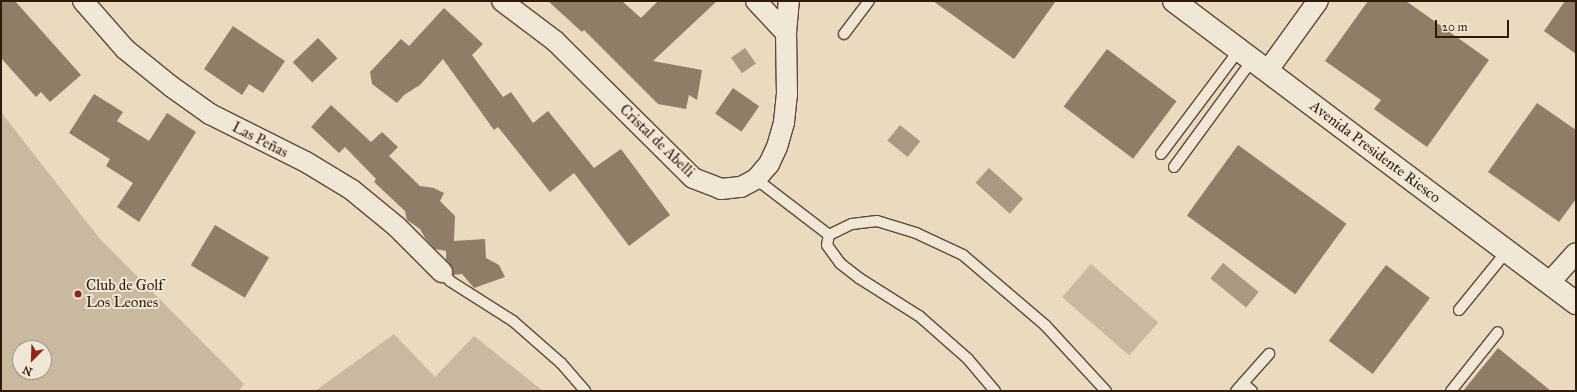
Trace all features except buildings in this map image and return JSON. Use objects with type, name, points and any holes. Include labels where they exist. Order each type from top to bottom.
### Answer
[{"type":"main road","name":"Avenida Presidente Riesco","points":[[1174,1],[1576,303]]},
{"type":"street","name":"Las Peñas","points":[[83,1],[125,49],[160,78],[210,114],[306,162],[352,190],[397,226],[442,272]]},
{"type":"street","name":"Cristal de Abelli","points":[[502,1],[556,41],[693,178],[720,189],[741,187],[756,179],[769,164],[784,122],[787,95],[786,33],[789,1]]},
{"type":"street","points":[[756,1],[786,33]]},
{"type":"street","points":[[1253,60],[1318,1]]},
{"type":"street","points":[[1549,283],[1576,253]]},
{"type":"lane","points":[[844,34],[869,1]]},
{"type":"lane","points":[[1161,154],[1253,60]]},
{"type":"lane","points":[[1174,167],[1253,60]]},
{"type":"lane","points":[[756,179],[829,235]]},
{"type":"lane","points":[[829,235],[852,224],[877,221],[916,233],[963,254],[1040,320],[1106,391]]},
{"type":"lane","points":[[829,235],[827,245],[840,263],[859,278],[919,316],[968,359],[995,391]]},
{"type":"lane","points":[[1459,310],[1507,251]]},
{"type":"lane","points":[[442,272],[450,281],[514,321],[556,358],[585,391]]},
{"type":"lane","points":[[1451,391],[1498,332]]},
{"type":"lane","points":[[1236,391],[1269,354]]},
{"type":"lane","points":[[1243,383],[1252,391]]},
{"type":"shaded area","points":[[745,48],[756,64],[742,73],[731,58]]},
{"type":"shaded area","name":"Club de Golf Los Leones","points":[[1,112],[100,239],[244,384],[239,391],[1,391]]},
{"type":"shaded area","points":[[900,125],[920,141],[908,157],[887,141]]},
{"type":"shaded area","points":[[989,168],[1023,199],[1010,214],[976,183]]},
{"type":"shaded area","points":[[1223,263],[1259,292],[1246,307],[1210,279]]},
{"type":"shaded area","points":[[1091,264],[1158,322],[1129,356],[1062,297]]},
{"type":"shaded area","points":[[394,334],[435,377],[474,336],[543,391],[315,391]]},
{"type":"place","name":"Club de Golf Los Leones","points":[[78,294]]}]
